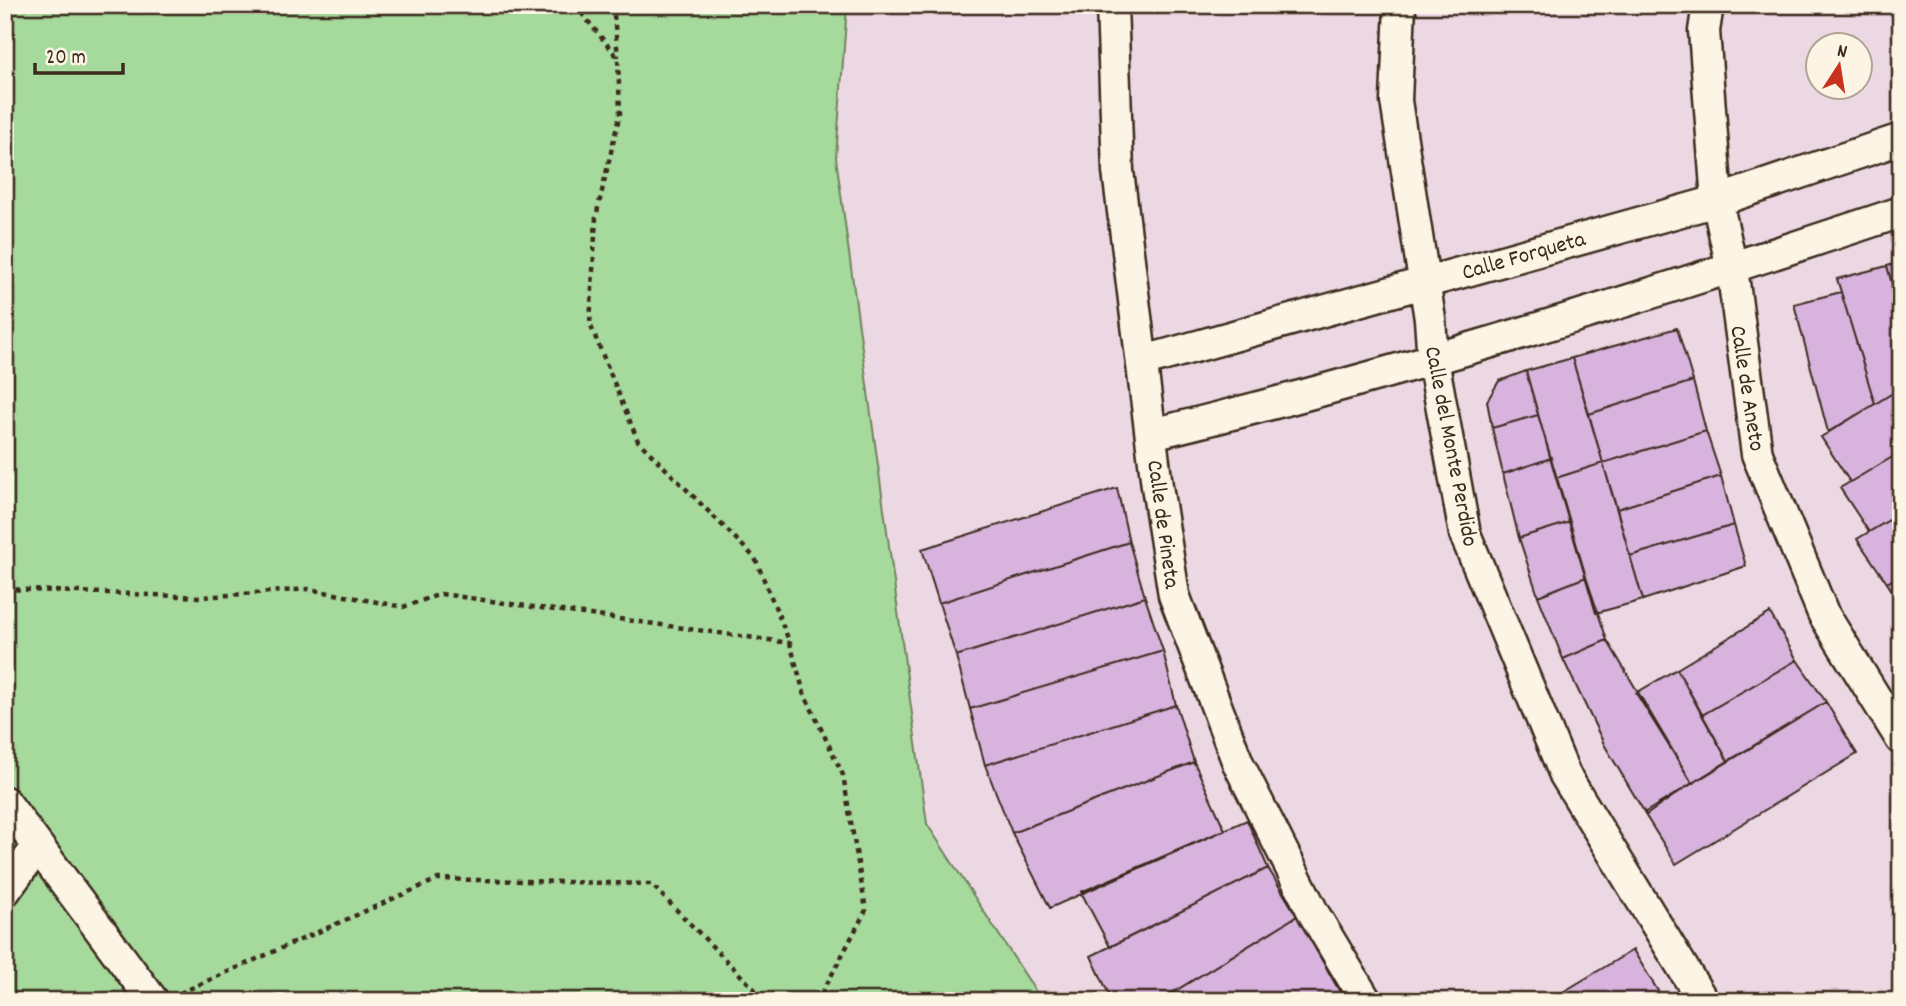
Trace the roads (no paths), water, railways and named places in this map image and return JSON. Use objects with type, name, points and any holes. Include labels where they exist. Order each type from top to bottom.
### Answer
[{"type":"street","name":"Calle de Pineta","points":[[1112,5],[1118,172],[1174,595],[1244,775],[1314,914],[1366,1001]]},
{"type":"street","name":"Calle del Monte Perdido","points":[[1401,5],[1396,101],[1424,282],[1433,360],[1465,534],[1560,763],[1703,1001]]},
{"type":"street","name":"Calle de Aneto","points":[[1708,5],[1704,31],[1717,201],[1732,268],[1757,454],[1823,613],[1901,739]]},
{"type":"street","name":"Calle Forqueta","points":[[1143,361],[1717,201],[1901,139]]},
{"type":"street","points":[[1152,434],[1433,360],[1732,268],[1901,212]]},
{"type":"street","points":[[5,802],[164,998]]},
{"type":"street","points":[[5,891],[38,846]]}]
